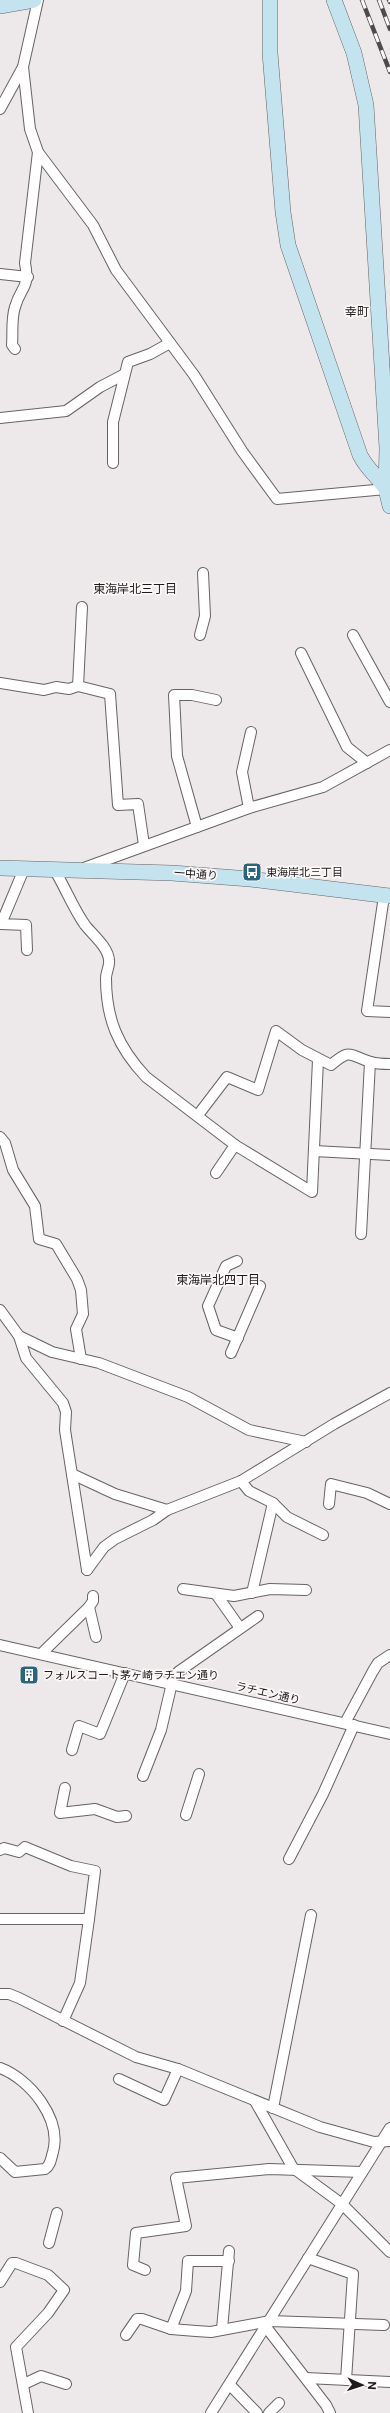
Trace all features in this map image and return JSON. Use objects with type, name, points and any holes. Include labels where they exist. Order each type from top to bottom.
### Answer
[{"type":"street","points":[[0,6],[34,0]]},
{"type":"street","points":[[0,109],[23,67],[38,0]]},
{"type":"street","points":[[270,0],[270,53],[283,212],[288,246],[360,455],[370,473],[378,478],[386,489]]},
{"type":"street","points":[[334,0],[354,54],[366,105],[386,376],[386,489],[390,506]]},
{"type":"street","points":[[23,67],[30,129],[38,152],[93,224],[116,270],[194,375],[242,451],[277,499],[386,489]]},
{"type":"street","points":[[15,349],[12,345],[14,312],[26,286],[28,277],[25,263],[38,152]]},
{"type":"street","points":[[0,274],[28,277]]},
{"type":"street","points":[[113,463],[113,422],[123,375],[128,362],[150,354],[170,343]]},
{"type":"street","points":[[0,418],[66,410],[100,387],[123,375]]},
{"type":"street","points":[[200,635],[205,616],[203,573]]},
{"type":"street","points":[[78,686],[82,607]]},
{"type":"street","points":[[353,635],[390,702]]},
{"type":"street","points":[[300,653],[347,747],[367,763]]},
{"type":"street","points":[[0,683],[44,690],[56,687],[70,689],[78,686],[110,694],[118,805],[138,804],[144,845]]},
{"type":"street","points":[[197,827],[177,756],[174,695],[192,695],[216,700]]},
{"type":"street","points":[[249,808],[242,772],[251,732]]},
{"type":"street","points":[[82,869],[144,845],[249,808],[323,788],[390,750]]},
{"type":"street","name":"一中通り","points":[[0,868],[82,869],[213,876],[387,896]]},
{"type":"street","points":[[24,868],[1,924],[26,925],[27,950]]},
{"type":"street","points":[[54,869],[86,925],[96,937],[109,960],[106,979],[109,1013],[119,1043],[146,1077],[198,1115],[235,1145],[312,1192],[318,1060]]},
{"type":"street","points":[[387,896],[367,1011],[390,1012]]},
{"type":"street","points":[[198,1115],[227,1077],[258,1090],[276,1031],[318,1060],[331,1065],[342,1055],[356,1054],[370,1062],[390,1064]]},
{"type":"street","points":[[361,1234],[370,1062]]},
{"type":"street","points":[[0,1136],[4,1143],[13,1170],[35,1206],[39,1239],[56,1244],[77,1279],[81,1290],[84,1314],[76,1329],[81,1359]]},
{"type":"street","points":[[216,1173],[235,1145]]},
{"type":"street","points":[[314,1151],[390,1154]]},
{"type":"street","points":[[237,1261],[226,1266],[208,1306],[216,1330],[238,1338]]},
{"type":"street","points":[[231,1353],[260,1286]]},
{"type":"street","points":[[0,1310],[19,1336],[26,1358],[63,1403],[66,1412],[65,1430],[87,1570],[104,1547],[115,1539],[153,1520],[167,1510],[241,1481],[390,1393]]},
{"type":"street","points":[[19,1336],[52,1352],[99,1363],[188,1397],[249,1430],[306,1442]]},
{"type":"street","points":[[72,1474],[115,1494],[167,1510]]},
{"type":"street","points":[[241,1481],[249,1491],[273,1503],[287,1517],[323,1535]]},
{"type":"street","points":[[329,1504],[331,1484],[366,1493],[390,1504]]},
{"type":"street","points":[[252,1593],[273,1503]]},
{"type":"street","points":[[183,1589],[234,1596],[270,1589],[306,1590]]},
{"type":"street","points":[[216,1594],[240,1628]]},
{"type":"street","points":[[41,1654],[89,1607],[93,1601],[93,1596]]},
{"type":"street","points":[[89,1607],[96,1637]]},
{"type":"street","points":[[178,1672],[258,1616]]},
{"type":"street","name":"ラチエン通り","points":[[0,1645],[172,1683],[390,1734]]},
{"type":"street","points":[[289,1859],[323,1794],[349,1724],[373,1671],[378,1663],[390,1655]]},
{"type":"street","points":[[72,1750],[79,1726],[100,1734],[125,1673]]},
{"type":"street","points":[[143,1776],[161,1730],[172,1683]]},
{"type":"street","points":[[186,1815],[199,1774]]},
{"type":"street","points":[[65,1788],[60,1813],[95,1809],[117,1817],[126,1816]]},
{"type":"street","points":[[0,1850],[4,1848],[19,1852],[25,1847],[71,1866],[95,1871],[80,1983],[63,2020]]},
{"type":"street","points":[[273,2108],[311,1915]]},
{"type":"street","points":[[0,1919],[89,1919]]},
{"type":"street","points":[[0,1988],[5,1994],[63,2020],[136,2057],[178,2069],[255,2102],[320,2127],[385,2142]]},
{"type":"street","points":[[0,2068],[15,2075],[37,2096],[53,2124],[55,2144],[49,2166],[46,2169],[15,2172],[0,2158]]},
{"type":"street","points":[[119,2080],[164,2100],[178,2069]]},
{"type":"street","points":[[255,2102],[293,2168],[342,2204],[390,2252]]},
{"type":"street","points":[[211,2413],[230,2385],[362,2172],[385,2142],[390,2128]]},
{"type":"street","points":[[145,2270],[133,2265],[136,2233],[186,2226],[176,2178],[228,2172],[293,2168],[362,2172]]},
{"type":"street","points":[[49,2243],[57,2213]]},
{"type":"street","points":[[171,2329],[186,2291],[188,2261],[229,2256],[222,2329]]},
{"type":"street","points":[[308,2258],[353,2274],[346,2380]]},
{"type":"street","points":[[0,2282],[12,2263],[16,2263],[48,2275],[64,2290],[48,2313],[16,2347],[24,2384],[28,2413]]},
{"type":"street","points":[[126,2335],[137,2319],[171,2329],[211,2332],[222,2329],[268,2324],[384,2325]]},
{"type":"street","points":[[268,2324],[330,2413]]},
{"type":"street","points":[[24,2384],[41,2376],[66,2384]]},
{"type":"street","points":[[306,2378],[390,2382]]},
{"type":"street","points":[[230,2385],[257,2413]]},
{"type":"railway","points":[[362,0],[390,72]]},
{"type":"railway","points":[[379,0],[390,29]]},
{"type":"place","name":"東海岸北三丁目","points":[[252,872]]},
{"type":"place","name":"フォルスコート茅ヶ崎ラチエン通り","points":[[29,1675]]},
{"type":"district","name":"幸町","points":[[357,312]]},
{"type":"district","name":"東海岸北三丁目","points":[[135,589]]},
{"type":"district","name":"東海岸北四丁目","points":[[218,1280]]}]
